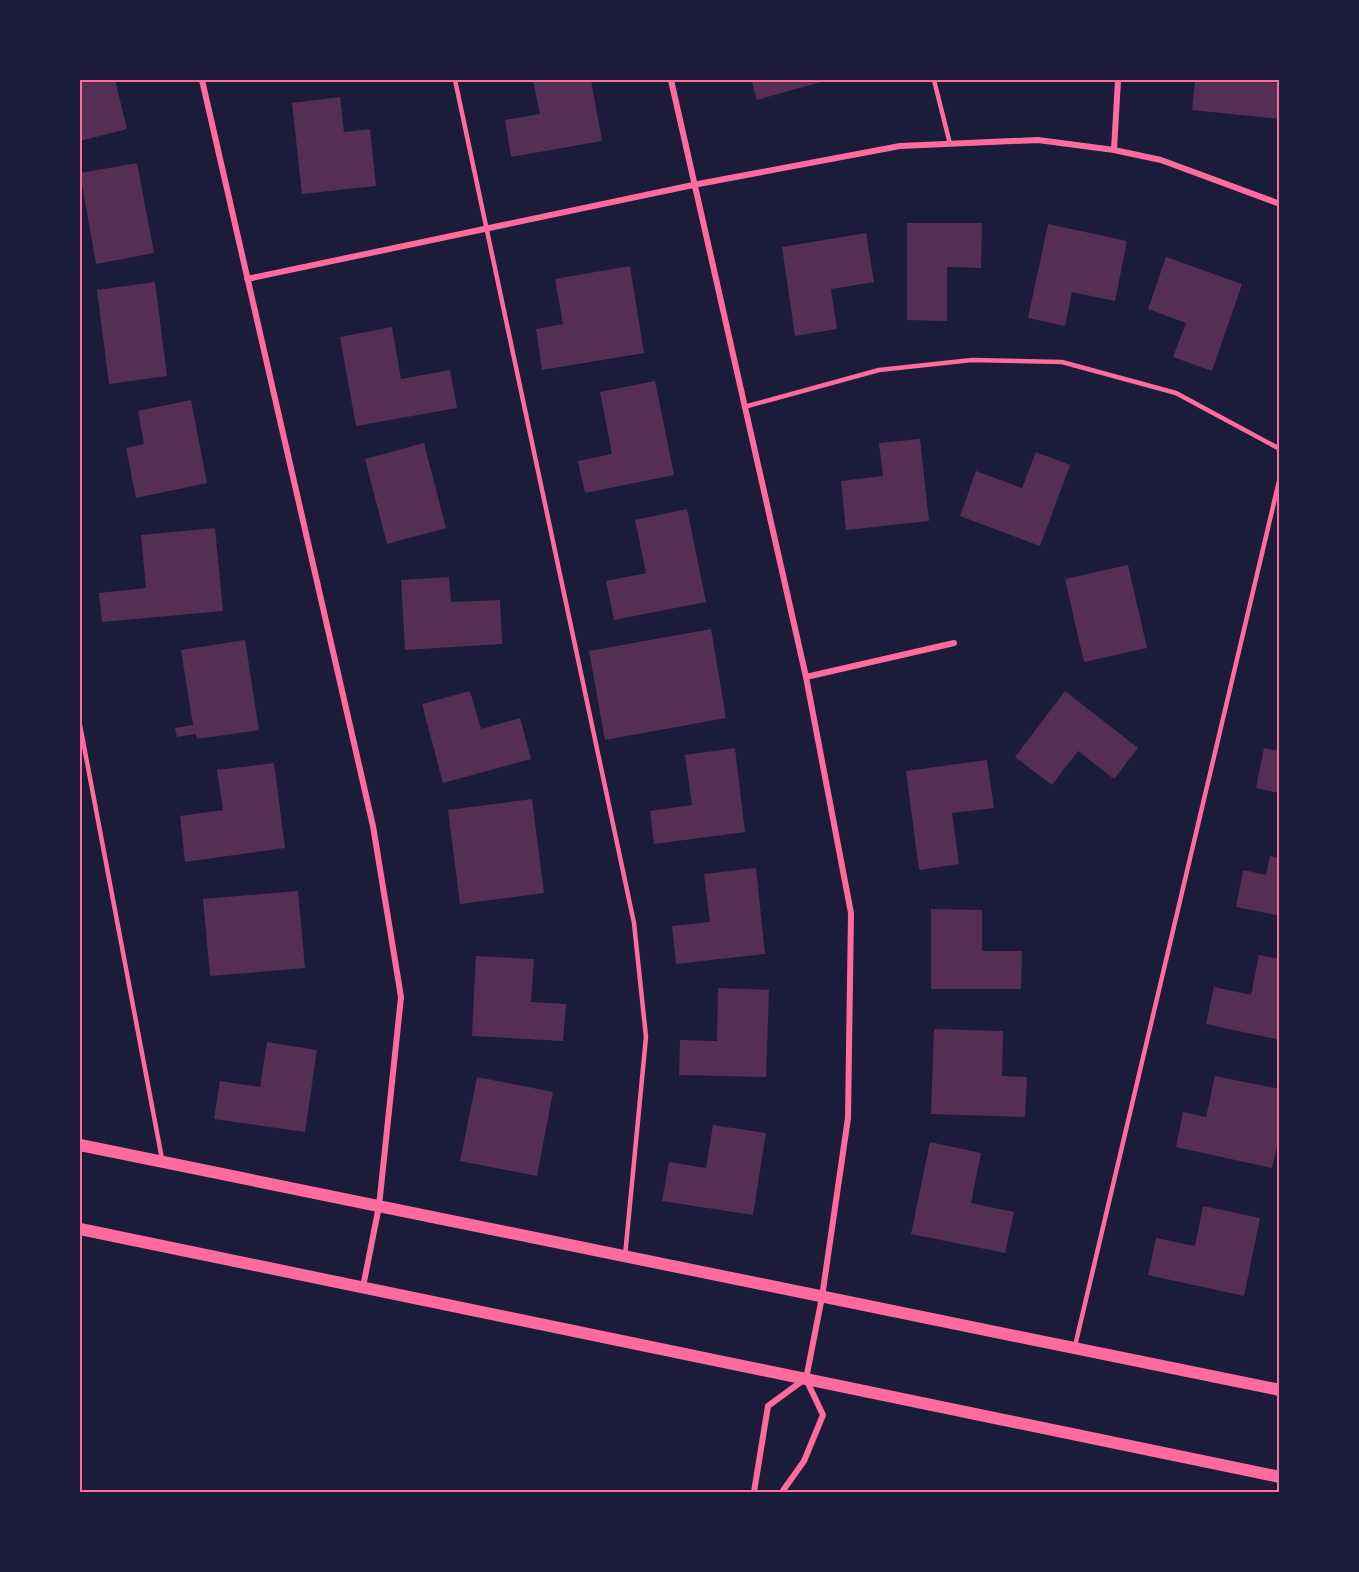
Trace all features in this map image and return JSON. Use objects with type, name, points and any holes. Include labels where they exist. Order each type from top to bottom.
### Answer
[{"type":"main road","points":[[80,1145],[1280,1390]]},
{"type":"main road","points":[[80,1229],[1280,1477]]},
{"type":"street","points":[[202,80],[373,825],[401,997],[379,1206],[363,1287]]},
{"type":"street","points":[[671,80],[806,677],[851,913],[848,1118],[822,1297],[806,1379],[823,1415],[804,1461],[782,1492]]},
{"type":"street","points":[[1114,150],[1118,80]]},
{"type":"street","points":[[247,279],[693,184],[900,146],[1038,140],[1114,150],[1161,160],[1280,204]]},
{"type":"street","points":[[806,677],[954,643]]},
{"type":"street","points":[[754,1492],[768,1406],[806,1379]]},
{"type":"lane","points":[[455,80],[634,922],[646,1037],[625,1256]]},
{"type":"lane","points":[[934,80],[950,144]]},
{"type":"lane","points":[[744,407],[879,370],[972,360],[1062,362],[1176,393],[1280,449]]},
{"type":"lane","points":[[1074,1348],[1280,477]]},
{"type":"lane","points":[[80,724],[162,1162]]},
{"type":"building","points":[[80,80],[115,80],[127,129],[80,141]]},
{"type":"building","points":[[533,80],[591,80],[602,141],[511,157],[505,120],[540,114]]},
{"type":"building","points":[[751,80],[828,80],[757,100]]},
{"type":"building","points":[[1195,80],[1249,80],[1280,83],[1280,119],[1192,110]]},
{"type":"building","points":[[340,97],[344,132],[370,129],[376,186],[302,194],[292,103]]},
{"type":"building","points":[[137,163],[154,253],[96,264],[80,173]]},
{"type":"building","points":[[907,223],[982,223],[981,268],[947,267],[947,321],[907,320]]},
{"type":"building","points":[[1048,224],[1127,241],[1115,301],[1072,292],[1065,326],[1028,318]]},
{"type":"building","points":[[866,233],[874,282],[831,289],[837,329],[795,336],[782,247]]},
{"type":"building","points":[[1166,257],[1242,284],[1212,371],[1173,357],[1186,323],[1148,309]]},
{"type":"building","points":[[630,266],[644,353],[542,370],[536,329],[563,324],[555,279]]},
{"type":"building","points":[[155,282],[167,376],[109,384],[97,290]]},
{"type":"building","points":[[392,327],[401,379],[450,370],[457,408],[356,426],[340,337]]},
{"type":"building","points":[[655,381],[674,475],[585,493],[578,461],[612,454],[600,392]]},
{"type":"building","points":[[191,400],[207,483],[136,498],[126,448],[144,444],[138,411]]},
{"type":"building","points":[[920,439],[929,521],[846,530],[841,481],[883,476],[879,443]]},
{"type":"building","points":[[424,443],[446,528],[387,544],[365,459]]},
{"type":"building","points":[[1036,452],[1070,465],[1040,546],[960,516],[976,471],[1022,488]]},
{"type":"building","points":[[687,509],[706,602],[614,620],[606,581],[646,573],[635,520]]},
{"type":"building","points":[[215,528],[223,611],[102,622],[99,593],[146,588],[141,535]]},
{"type":"building","points":[[1128,565],[1147,648],[1084,662],[1065,579]]},
{"type":"building","points":[[449,577],[451,602],[500,600],[502,644],[405,650],[401,580]]},
{"type":"building","points":[[711,629],[726,718],[605,740],[589,651]]},
{"type":"building","points":[[245,640],[259,730],[197,739],[196,734],[177,737],[175,728],[193,725],[181,650]]},
{"type":"building","points":[[470,691],[481,729],[520,718],[531,759],[443,783],[422,704]]},
{"type":"building","points":[[1065,691],[1138,748],[1114,779],[1078,751],[1052,785],[1015,757]]},
{"type":"building","points":[[735,748],[745,832],[654,844],[650,811],[692,805],[685,755]]},
{"type":"building","points":[[1264,748],[1280,751],[1280,793],[1256,788]]},
{"type":"building","points":[[987,760],[994,808],[952,813],[959,864],[919,870],[906,771]]},
{"type":"building","points":[[274,763],[285,848],[185,862],[180,816],[223,810],[217,770]]},
{"type":"building","points":[[532,799],[544,893],[460,904],[448,810]]},
{"type":"building","points":[[1270,856],[1280,858],[1280,916],[1236,907],[1243,870],[1266,875]]},
{"type":"building","points":[[756,868],[765,954],[676,964],[672,926],[710,922],[704,874]]},
{"type":"building","points":[[298,891],[305,968],[210,976],[203,899]]},
{"type":"building","points":[[931,909],[982,910],[982,951],[1022,951],[1021,989],[931,989]]},
{"type":"building","points":[[1259,955],[1280,959],[1280,1040],[1206,1024],[1214,987],[1251,995]]},
{"type":"building","points":[[476,956],[534,959],[531,1002],[566,1004],[563,1041],[472,1036]]},
{"type":"building","points":[[718,988],[769,990],[766,1077],[679,1075],[680,1040],[717,1041]]},
{"type":"building","points":[[934,1029],[1003,1031],[1002,1076],[1027,1077],[1025,1117],[931,1114]]},
{"type":"building","points":[[267,1042],[317,1050],[305,1132],[214,1119],[220,1081],[260,1087]]},
{"type":"building","points":[[1215,1076],[1280,1089],[1280,1133],[1272,1168],[1176,1147],[1183,1112],[1206,1117]]},
{"type":"building","points":[[477,1077],[553,1092],[537,1176],[460,1161]]},
{"type":"building","points":[[713,1125],[766,1133],[753,1215],[662,1201],[669,1162],[706,1168]]},
{"type":"building","points":[[930,1142],[981,1153],[971,1203],[1014,1212],[1005,1253],[911,1234]]},
{"type":"building","points":[[1203,1206],[1260,1218],[1244,1296],[1148,1275],[1156,1238],[1195,1246]]}]
